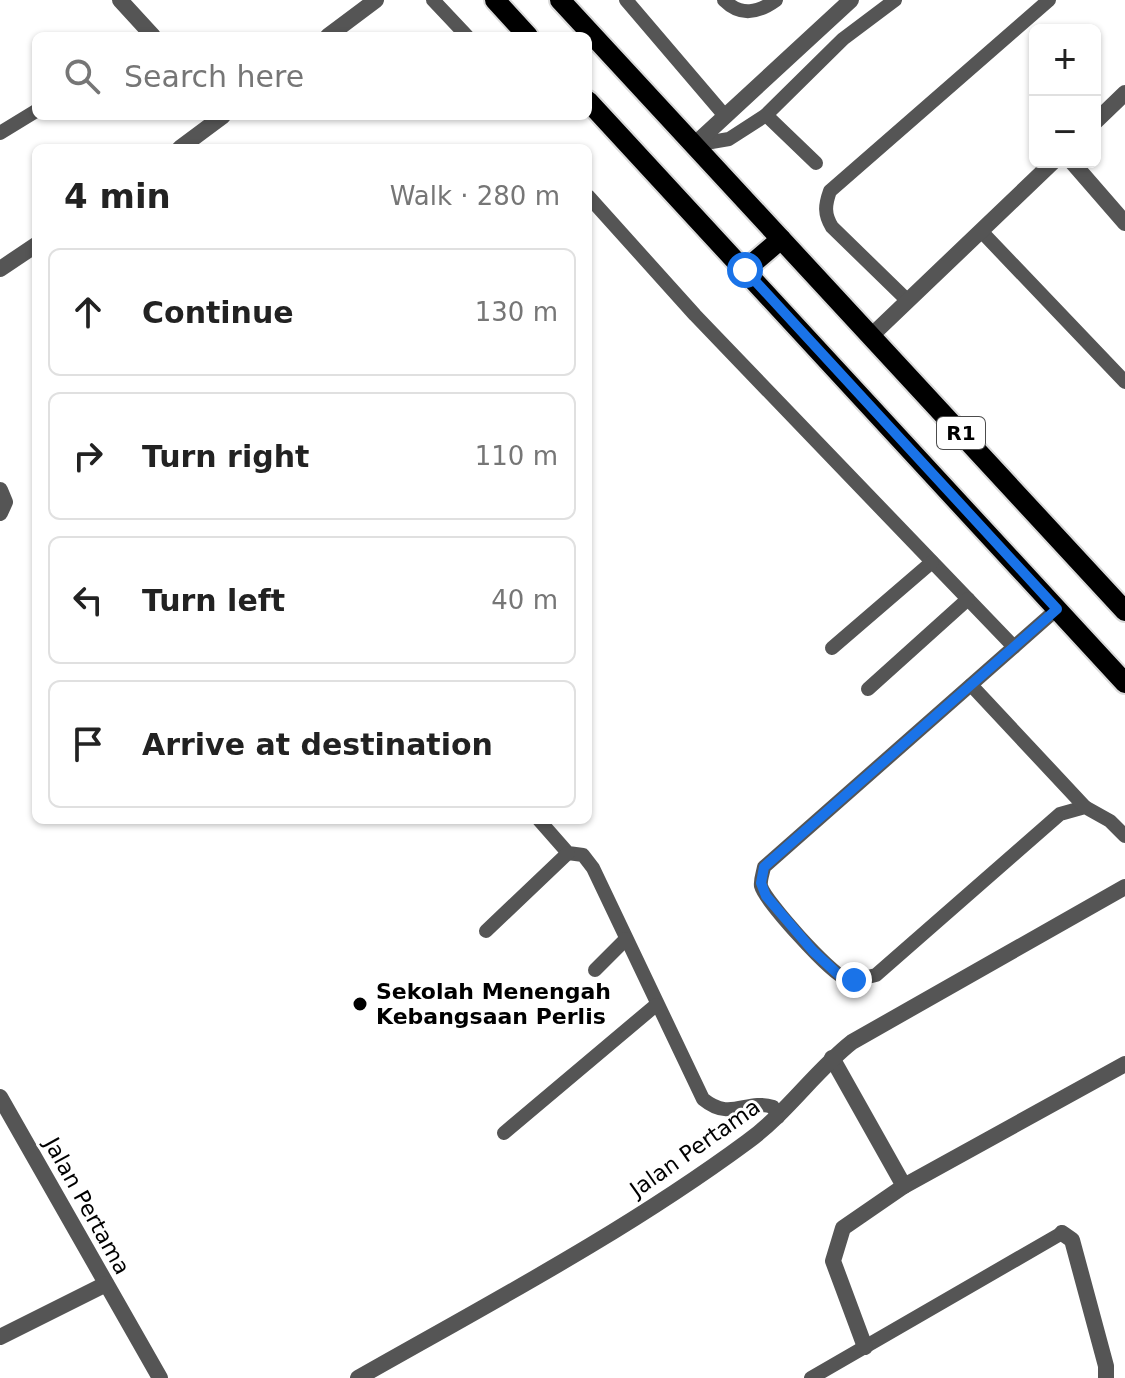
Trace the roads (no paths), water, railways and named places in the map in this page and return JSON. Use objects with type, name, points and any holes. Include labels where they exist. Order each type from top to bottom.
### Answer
[{"type":"main road","points":[[495,0],[524,32]]},
{"type":"main road","name":"R1","points":[[560,0],[590,32]]},
{"type":"main road","name":"R1","points":[[592,35],[1125,611]]},
{"type":"main road","name":"R1","points":[[592,105],[1125,683]]},
{"type":"main road","points":[[745,270],[781,239]]},
{"type":"street","points":[[120,0],[149,32]]},
{"type":"street","points":[[333,32],[376,0]]},
{"type":"street","points":[[694,145],[851,0]]},
{"type":"street","points":[[1101,116],[1125,93]]},
{"type":"street","points":[[185,144],[217,120]]},
{"type":"street","points":[[871,336],[1047,168]]},
{"type":"street","points":[[1077,168],[1125,223]]},
{"type":"street","points":[[0,269],[32,248]]},
{"type":"street","points":[[0,490],[5,502],[0,513]]},
{"type":"street","name":"Jalan Pertama","points":[[358,1378],[569,1258],[725,1157],[778,1117],[832,1058],[852,1042],[1125,887]]},
{"type":"street","points":[[832,1058],[904,1186]]},
{"type":"street","points":[[865,1347],[833,1261],[843,1228],[904,1186],[1125,1064]]},
{"type":"street","name":"Jalan Pertama","points":[[0,1097],[160,1378]]},
{"type":"street","points":[[1062,1233],[1072,1240],[1106,1366],[1106,1378]]},
{"type":"street","points":[[0,1337],[106,1284]]},
{"type":"lane","points":[[433,0],[463,32]]},
{"type":"lane","points":[[626,0],[725,116]]},
{"type":"lane","points":[[724,0],[740,12],[755,12],[776,0]]},
{"type":"lane","points":[[694,145],[729,139],[766,115],[843,39],[895,0]]},
{"type":"lane","points":[[908,301],[832,227],[826,217],[825,203],[830,191],[1049,0]]},
{"type":"lane","points":[[0,133],[32,113]]},
{"type":"lane","points":[[766,115],[816,163]]},
{"type":"lane","points":[[592,200],[695,315],[1014,647]]},
{"type":"lane","points":[[981,231],[1125,382]]},
{"type":"lane","points":[[832,648],[932,562]]},
{"type":"lane","points":[[868,689],[968,599]]},
{"type":"lane","points":[[1057,609],[764,867],[761,883],[766,896],[813,951],[841,977],[854,980],[876,975],[1060,814],[1085,807]]},
{"type":"lane","points":[[971,685],[1085,807],[1110,821],[1125,836]]},
{"type":"lane","points":[[543,824],[568,853],[583,855],[593,868],[703,1099],[714,1108],[729,1111],[764,1104],[773,1107],[778,1117]]},
{"type":"lane","points":[[486,931],[568,853]]},
{"type":"lane","points":[[595,970],[626,939]]},
{"type":"lane","points":[[504,1133],[656,1005]]},
{"type":"lane","points":[[811,1378],[1062,1233]]},
{"type":"place","name":"Sekolah Menengah Kebangsaan Perlis","points":[[360,1004]]}]
